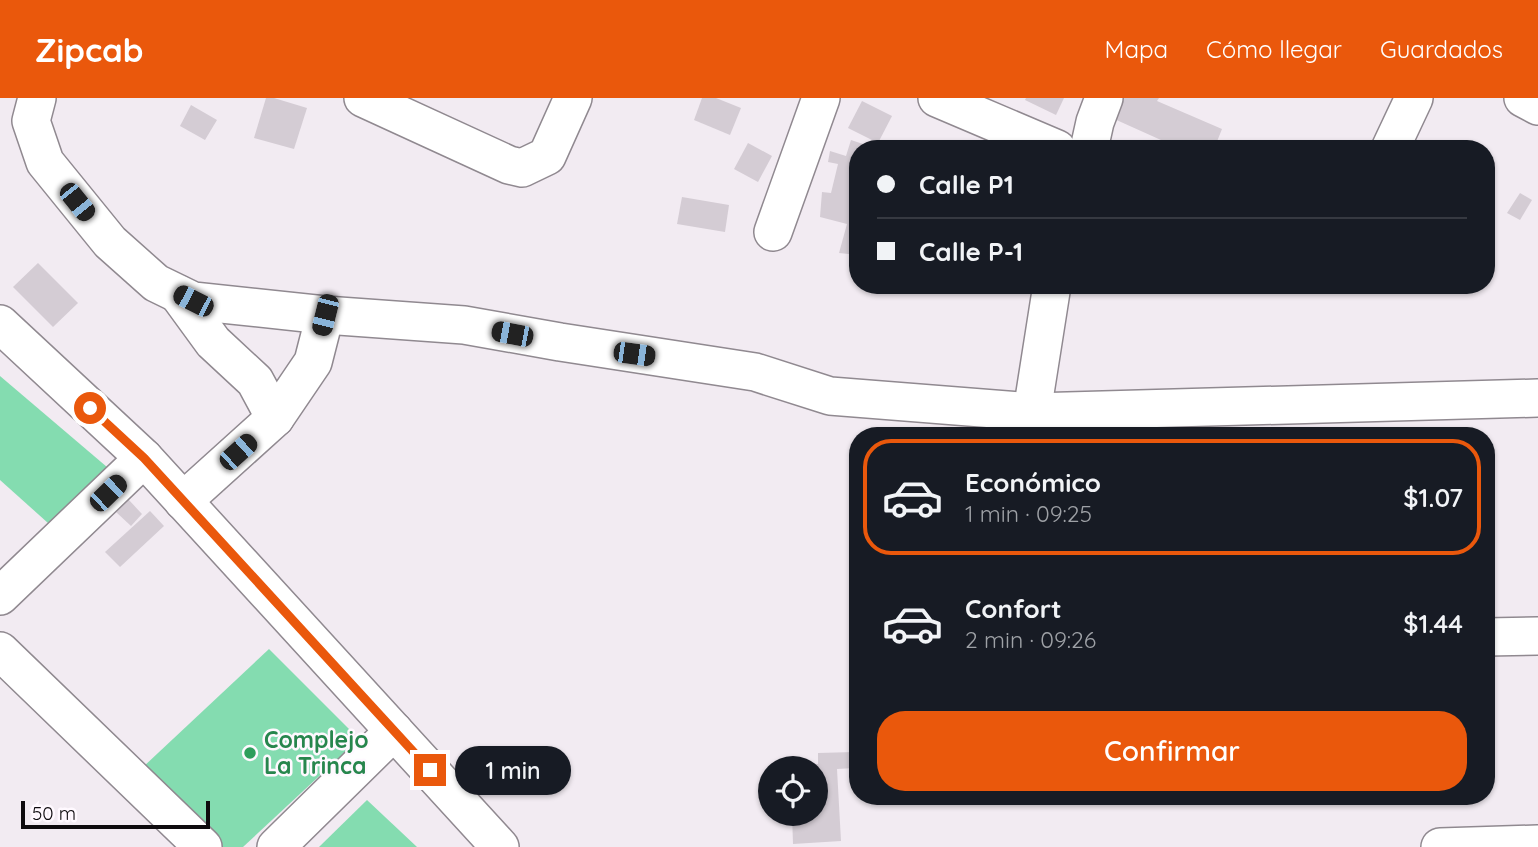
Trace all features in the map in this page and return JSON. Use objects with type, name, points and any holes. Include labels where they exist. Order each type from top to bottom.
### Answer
[{"type":"street","points":[[37,98],[31,121],[45,162],[110,242],[156,282],[193,301],[325,315],[464,325],[755,372],[830,396],[1032,412],[1094,423],[1538,398]]},
{"type":"street","points":[[363,98],[509,165],[522,168],[547,156],[573,98]]},
{"type":"street","points":[[773,232],[821,98]]},
{"type":"street","points":[[937,98],[1036,140]]},
{"type":"street","points":[[1096,140],[1095,122],[1104,98]]},
{"type":"street","points":[[1394,140],[1414,98]]},
{"type":"street","points":[[1523,98],[1538,106]]},
{"type":"street","points":[[178,294],[213,342],[254,382],[275,418]]},
{"type":"street","points":[[1032,412],[1051,294]]},
{"type":"street","points":[[183,501],[275,418],[313,362],[325,315]]},
{"type":"street","points":[[0,324],[144,458],[500,847]]},
{"type":"street","points":[[0,597],[144,458]]},
{"type":"street","points":[[1495,637],[1538,636]]},
{"type":"street","points":[[0,651],[203,847]]},
{"type":"street","points":[[276,847],[394,731]]},
{"type":"street","points":[[1440,847],[1538,844]]},
{"type":"green space","points":[[0,376],[114,473],[48,523],[0,480]]},
{"type":"green space","name":"Complejo La Trinca","points":[[269,649],[359,739],[243,847],[216,847],[142,768]]},
{"type":"green space","points":[[367,800],[417,847],[319,847]]},
{"type":"building","points":[[266,98],[307,108],[294,149],[254,138]]},
{"type":"building","points":[[702,98],[716,98],[741,108],[730,135],[694,120]]},
{"type":"building","points":[[1064,98],[1056,115],[1025,100]]},
{"type":"building","points":[[1121,98],[1159,98],[1157,101],[1222,129],[1218,140],[1161,140],[1112,118]]},
{"type":"building","points":[[862,101],[892,116],[880,140],[872,140],[848,128]]},
{"type":"building","points":[[191,105],[217,120],[205,140],[180,126]]},
{"type":"building","points":[[748,143],[772,156],[758,182],[734,169]]},
{"type":"building","points":[[849,146],[849,254],[839,253],[847,224],[820,217],[822,192],[831,193],[838,164],[828,162],[830,151],[846,156]]},
{"type":"building","points":[[1520,193],[1532,200],[1520,220],[1507,213]]},
{"type":"building","points":[[682,197],[729,205],[725,232],[677,224]]},
{"type":"building","points":[[38,263],[78,303],[53,327],[13,287]]},
{"type":"building","points":[[128,499],[142,514],[131,526],[116,512]]},
{"type":"building","points":[[150,511],[164,526],[120,567],[105,552]]},
{"type":"building","points":[[849,752],[849,768],[837,769],[841,841],[793,844],[792,826],[828,826],[828,756],[818,756],[818,753]]},
{"type":"place","name":"Complejo La Trinca","points":[[250,753]]},
{"type":"route","points":[[90,408],[144,458],[430,770]]}]
